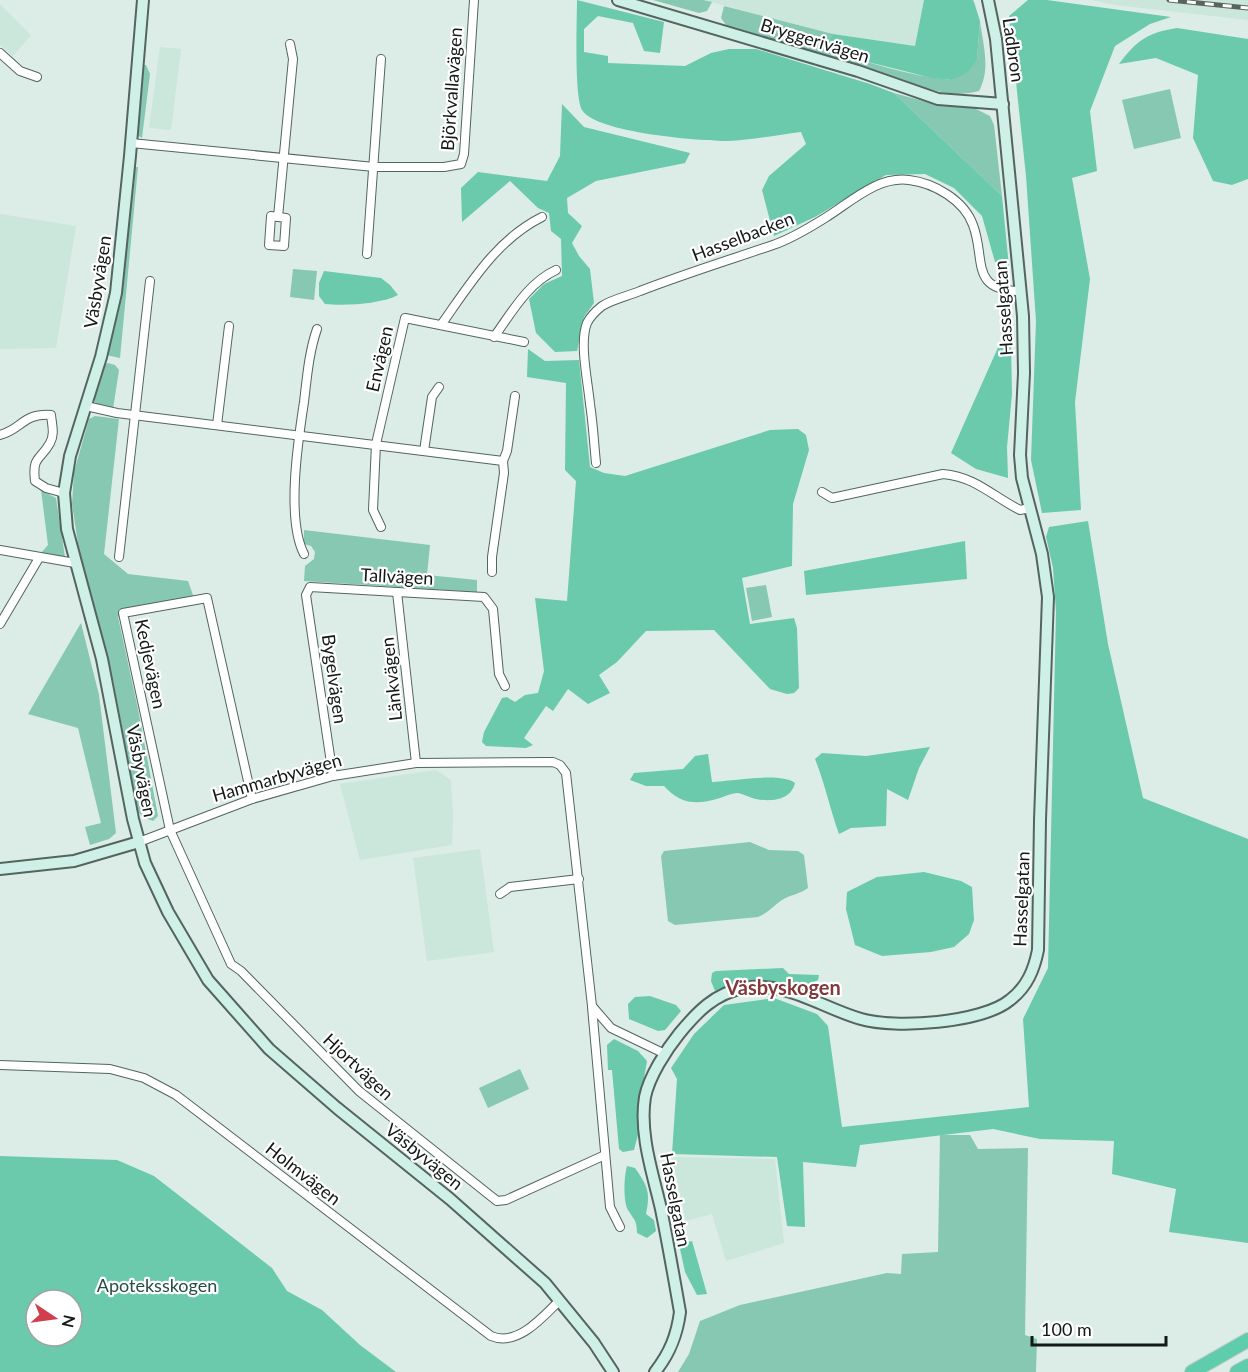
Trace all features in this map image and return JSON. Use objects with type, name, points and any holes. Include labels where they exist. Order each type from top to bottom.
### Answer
[{"type":"highway","points":[[1192,1372],[1248,1340]]},
{"type":"highway","points":[[1237,1372],[1248,1366]]},
{"type":"street","name":"Väsbyvägen","points":[[143,0],[114,301],[101,357],[67,468],[64,493],[67,529],[102,659],[145,863],[168,912],[208,980],[269,1049],[450,1199],[545,1283],[594,1343],[613,1372]]},
{"type":"street","name":"Björkvallavägen","points":[[131,143],[374,167],[444,167],[461,164],[464,154],[474,0]]},
{"type":"street","name":"Bryggerivägen","points":[[618,0],[858,71],[938,99],[1003,104]]},
{"type":"street","name":"Ladbron","points":[[988,0],[996,39],[1003,104]]},
{"type":"street","points":[[278,217],[293,59],[290,44]]},
{"type":"street","points":[[0,53],[20,71],[37,77]]},
{"type":"street","points":[[367,254],[381,59]]},
{"type":"street","name":"Hasselgatan","points":[[655,1372],[670,1350],[678,1331],[680,1312],[644,1130],[645,1096],[663,1053],[694,1016],[715,998],[744,988],[768,987],[788,990],[838,1012],[863,1020],[892,1024],[975,1016],[994,1011],[1020,992],[1029,980],[1038,950],[1048,597],[1042,554],[1022,478],[1020,455],[1024,373],[1021,291],[1003,104]]},
{"type":"street","name":"Hasselbacken","points":[[596,462],[584,354],[587,323],[603,305],[783,241],[823,220],[874,186],[894,179],[911,180],[930,184],[946,192],[973,224],[983,273],[987,281],[993,287],[1007,291],[1021,291]]},
{"type":"street","points":[[441,325],[488,258],[526,225],[542,218]]},
{"type":"street","points":[[494,337],[521,299],[542,276],[556,270]]},
{"type":"street","points":[[119,557],[150,281]]},
{"type":"street","name":"Envägen","points":[[376,444],[405,318],[524,342]]},
{"type":"street","points":[[217,425],[229,326]]},
{"type":"street","points":[[304,554],[299,545],[295,486],[311,345],[317,328]]},
{"type":"street","points":[[424,451],[432,397],[439,387]]},
{"type":"street","points":[[492,572],[492,557],[504,473],[503,461],[507,450],[515,396]]},
{"type":"street","points":[[86,406],[96,410],[503,461]]},
{"type":"street","points":[[0,435],[13,432],[23,420],[39,414],[51,415],[53,431],[50,443],[37,458],[34,469],[35,481],[46,488],[64,493]]},
{"type":"street","points":[[376,444],[373,510],[381,527]]},
{"type":"street","points":[[822,492],[832,498],[943,474],[954,475],[977,483],[1020,510],[1030,508]]},
{"type":"street","points":[[0,550],[75,563]]},
{"type":"street","points":[[0,624],[39,558]]},
{"type":"street","name":"Tallvägen","points":[[310,587],[484,597],[493,609],[499,674],[505,686]]},
{"type":"street","name":"Bygelvägen","points":[[310,587],[306,595],[333,776]]},
{"type":"street","name":"Länkvägen","points":[[397,592],[416,763]]},
{"type":"street","name":"Kedjevägen","points":[[170,830],[123,613],[207,598],[252,799]]},
{"type":"street","name":"Hammarbyvägen","points":[[0,869],[74,861],[139,842],[252,799],[333,776],[416,763],[542,761],[560,765],[566,773],[579,879],[610,1207],[620,1227]]},
{"type":"street","name":"Hjortvägen","points":[[170,830],[231,964],[359,1091],[489,1196],[497,1201],[506,1200],[605,1155]]},
{"type":"street","points":[[500,894],[510,887],[579,879]]},
{"type":"street","points":[[592,1006],[611,1028],[663,1053]]},
{"type":"street","name":"Holmvägen","points":[[0,1065],[110,1069],[144,1078],[176,1095],[440,1298],[499,1340],[517,1337],[559,1301]]},
{"type":"shaded area","points":[[703,0],[924,0],[915,46],[833,34]]},
{"type":"shaded area","points":[[1091,0],[1248,0],[1248,20],[1115,5]]},
{"type":"shaded area","points":[[0,4],[31,35],[13,56],[0,45]]},
{"type":"shaded area","points":[[160,47],[181,49],[171,130],[149,128]]},
{"type":"shaded area","points":[[0,214],[76,226],[56,348],[0,349]]},
{"type":"shaded area","points":[[436,770],[451,780],[452,845],[360,860],[340,784]]},
{"type":"shaded area","points":[[480,849],[494,952],[427,961],[413,858]]},
{"type":"shaded area","points":[[672,1157],[775,1159],[784,1243],[726,1261],[712,1214],[686,1221]]},
{"type":"green space","points":[[577,0],[664,22],[660,53],[644,51],[633,23],[598,16],[584,29],[584,52],[608,56],[608,63],[685,66],[711,53],[729,49],[756,49],[894,93],[1002,196],[1009,267],[995,262],[982,216],[954,188],[925,174],[886,175],[815,217],[774,236],[762,190],[769,176],[806,144],[801,132],[728,141],[696,139],[627,130],[591,118],[582,110],[579,102],[576,57]]},
{"type":"green space","points":[[653,0],[712,2],[707,11],[699,13]]},
{"type":"green space","points":[[924,0],[973,0],[980,21],[977,59],[968,72],[952,80],[932,78],[864,61],[824,48],[833,34],[915,46]]},
{"type":"green space","points":[[1028,0],[1047,0],[1171,17],[1150,24],[1115,46],[1090,111],[1097,171],[1072,178],[1090,279],[1075,402],[1081,510],[1042,513],[1031,460],[1036,321],[1026,176],[1009,16]]},
{"type":"green space","points":[[724,6],[833,34],[825,48],[887,68],[952,80],[977,59],[980,21],[985,57],[983,83],[979,91],[969,93],[931,90],[726,25],[721,18]]},
{"type":"green space","points":[[1177,28],[1248,39],[1248,179],[1232,185],[1213,181],[1193,138],[1198,75],[1156,58],[1119,64],[1137,43],[1158,32]]},
{"type":"green space","points":[[142,65],[146,65],[150,74],[142,138],[137,135]]},
{"type":"green space","points":[[1170,89],[1181,138],[1134,149],[1122,100]]},
{"type":"green space","points":[[894,93],[941,106],[974,108],[990,116],[994,125],[1002,196]]},
{"type":"green space","points":[[562,104],[584,127],[690,153],[685,163],[596,181],[567,198],[568,213],[582,226],[572,243],[590,269],[594,303],[584,317],[577,351],[555,352],[536,333],[529,299],[544,284],[562,276],[561,239],[551,231],[549,213],[538,208],[510,181],[462,222],[461,188],[478,172],[547,181],[560,156]]},
{"type":"green space","points":[[135,167],[138,167],[120,358],[106,355],[116,321]]},
{"type":"green space","points":[[293,269],[317,271],[314,300],[290,297]]},
{"type":"green space","points":[[324,271],[381,278],[398,295],[363,304],[325,304],[319,296],[319,283]]},
{"type":"green space","points":[[1000,343],[1011,343],[1012,394],[1007,447],[1008,478],[976,469],[951,453]]},
{"type":"green space","points":[[528,349],[545,361],[579,360],[590,467],[604,473],[625,476],[770,430],[798,429],[806,435],[809,450],[793,504],[792,566],[742,578],[750,624],[794,618],[797,628],[799,688],[794,693],[787,694],[770,689],[714,630],[646,631],[617,662],[599,675],[610,693],[588,704],[568,689],[553,711],[546,706],[524,738],[533,745],[526,748],[486,746],[482,742],[484,732],[502,698],[507,697],[515,702],[525,695],[538,693],[544,671],[535,598],[567,601],[576,481],[565,470],[566,383],[527,377]]},
{"type":"green space","points":[[108,363],[115,365],[119,370],[113,409],[96,406],[94,398],[103,365]]},
{"type":"green space","points":[[95,416],[119,419],[104,554],[128,574],[188,581],[194,598],[118,617],[158,816],[153,821],[142,817],[138,811],[114,685],[79,550],[72,504],[74,472],[89,419]]},
{"type":"green space","points":[[41,490],[56,498],[65,557],[41,553],[48,545]]},
{"type":"green space","points":[[1088,521],[1108,644],[1143,798],[1248,839],[1248,1243],[1169,1232],[1176,1189],[1112,1174],[1114,1141],[1040,1139],[993,1129],[860,1145],[856,1167],[803,1162],[805,1227],[787,1226],[777,1157],[672,1154],[677,1079],[671,1068],[694,1034],[724,1005],[774,998],[817,1014],[828,1026],[842,1127],[1029,1107],[1023,1019],[1048,968],[1056,612],[1053,568],[1046,537],[1049,527]]},
{"type":"green space","points":[[304,530],[430,545],[427,575],[477,580],[477,592],[304,581],[305,566],[314,559],[315,552],[311,546],[304,544]]},
{"type":"green space","points":[[965,541],[967,579],[806,595],[804,571]]},
{"type":"green space","points":[[766,585],[772,617],[752,621],[746,588]]},
{"type":"green space","points":[[81,623],[99,695],[116,833],[109,839],[90,845],[85,827],[101,823],[78,728],[28,714]]},
{"type":"green space","points":[[930,747],[919,768],[908,800],[887,789],[886,826],[851,828],[839,834],[815,759],[822,753],[866,756]]},
{"type":"green space","points":[[708,754],[712,782],[779,778],[795,783],[793,789],[785,796],[774,800],[756,799],[738,793],[712,800],[690,802],[677,797],[664,786],[646,786],[630,780],[634,773],[683,769],[695,756]]},
{"type":"green space","points":[[750,842],[769,850],[798,851],[804,855],[808,888],[782,900],[758,917],[675,925],[668,921],[661,856],[664,851]]},
{"type":"green space","points":[[924,872],[961,881],[972,887],[974,920],[969,934],[954,947],[931,952],[882,956],[855,945],[846,909],[847,892],[877,877]]},
{"type":"green space","points":[[783,968],[789,974],[819,975],[818,980],[803,988],[781,983],[759,982],[736,984],[715,991],[711,981],[712,973],[716,971]]},
{"type":"green space","points":[[650,996],[676,1005],[681,1011],[665,1030],[658,1031],[629,1019],[628,1004],[635,997]]},
{"type":"green space","points":[[614,1039],[638,1051],[647,1061],[640,1101],[639,1131],[634,1150],[623,1152],[619,1149],[612,1070],[608,1070],[607,1045]]},
{"type":"green space","points":[[520,1069],[529,1089],[488,1108],[479,1088]]},
{"type":"green space","points":[[940,1135],[970,1135],[978,1149],[1028,1148],[1025,1335],[1037,1339],[1036,1372],[678,1372],[689,1354],[700,1321],[740,1305],[887,1273],[901,1274],[902,1254],[938,1252]]},
{"type":"green space","name":"Apoteksskogen","points":[[0,1156],[117,1160],[154,1176],[272,1268],[287,1291],[322,1310],[360,1345],[396,1372],[0,1372]]},
{"type":"green space","points":[[627,1166],[635,1168],[647,1189],[646,1214],[654,1220],[656,1231],[647,1238],[637,1233],[636,1223],[626,1206],[624,1188]]},
{"type":"green space","points":[[692,1241],[707,1294],[697,1295],[685,1272],[679,1244]]},
{"type":"railway","points":[[1169,0],[1248,8]]},
{"type":"district","name":"Väsbyskogen","points":[[783,988]]}]
